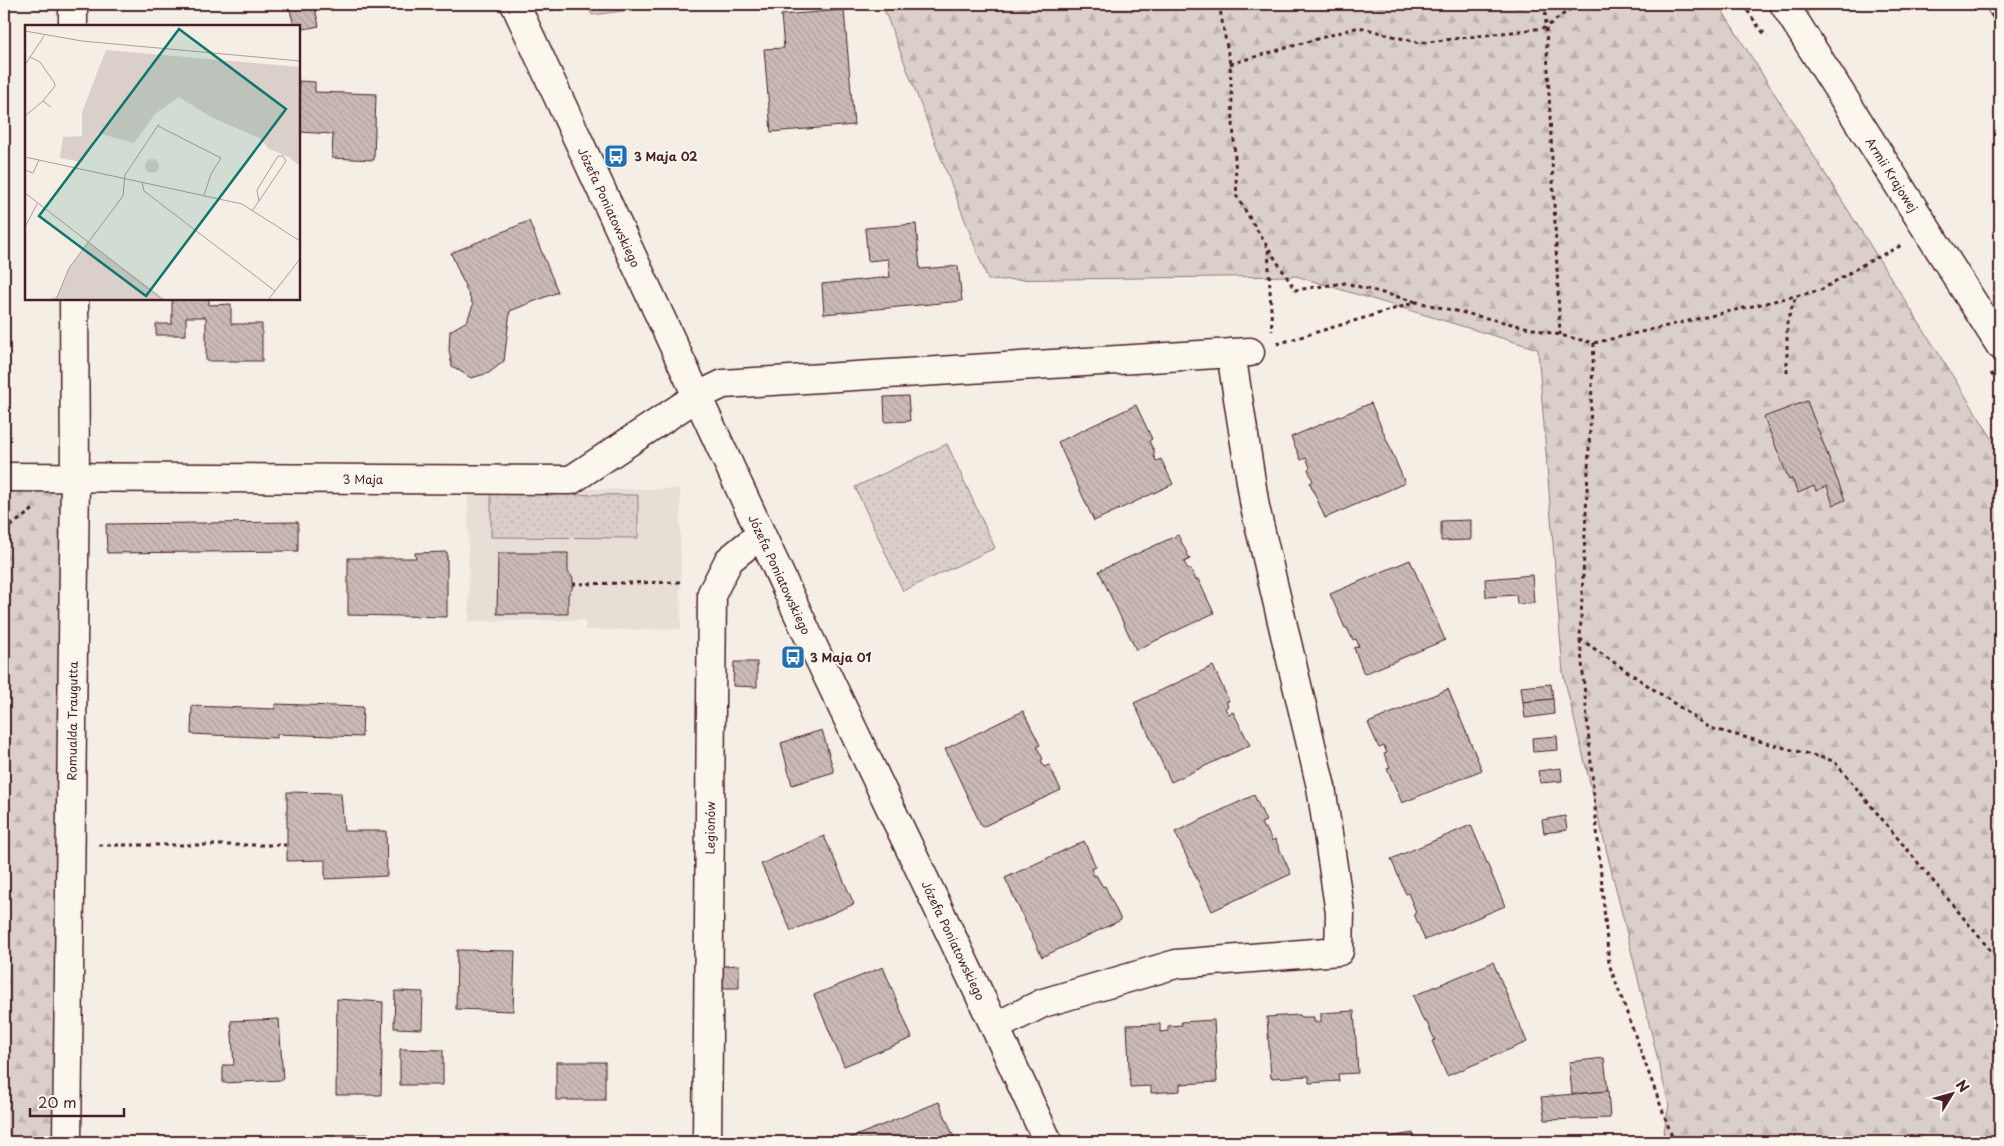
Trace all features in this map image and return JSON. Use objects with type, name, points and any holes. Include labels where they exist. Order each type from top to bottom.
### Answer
[{"type":"street","points":[[73,4],[73,25]]},
{"type":"street","name":"Józefa Poniatowskiego","points":[[515,4],[761,534],[1048,1142]]},
{"type":"street","name":"Armii Krajowej","points":[[1784,4],[2000,345]]},
{"type":"street","name":"Romualda Traugutta","points":[[67,1142],[75,477],[74,300]]},
{"type":"street","points":[[995,1027],[1042,1003],[1176,964],[1339,952],[1340,913],[1321,787],[1255,507],[1251,350]]},
{"type":"street","name":"3 Maja","points":[[4,477],[571,480],[698,396],[724,384],[1251,350]]},
{"type":"street","name":"Legionów","points":[[707,1142],[712,593],[729,560],[761,534]]},
{"type":"path","points":[[550,9],[631,4]]},
{"type":"path","points":[[1219,4],[1230,64],[1237,197],[1295,290],[1345,283],[1417,302],[1594,343],[1821,290],[1864,264],[1929,232]]},
{"type":"path","points":[[1545,4],[1560,335]]},
{"type":"path","points":[[1230,64],[1359,27],[1419,43],[1545,28],[1577,4]]},
{"type":"path","points":[[1268,248],[1251,350],[1417,302]]},
{"type":"path","points":[[1787,372],[1787,322],[1796,296]]},
{"type":"path","points":[[1594,343],[1580,640],[1609,964],[1674,1142]]},
{"type":"path","points":[[572,584],[681,582]]},
{"type":"path","points":[[1580,640],[1710,728],[1834,761],[2000,962]]},
{"type":"path","points":[[70,845],[286,845]]},
{"type":"shaded area","points":[[468,489],[680,489],[681,629],[585,630],[585,620],[469,621]]},
{"type":"green space","points":[[586,4],[674,4],[592,15]]},
{"type":"green space","points":[[882,4],[1718,4],[2000,451],[2000,1142],[1662,1142],[1669,1105],[1563,673],[1538,349],[1296,276],[988,280]]},
{"type":"green space","points":[[947,444],[995,548],[903,591],[855,487]]},
{"type":"green space","points":[[4,477],[75,477],[79,1142],[4,1142]]},
{"type":"green space","points":[[491,494],[638,495],[638,538],[491,537]]},
{"type":"building","points":[[314,4],[319,26],[300,30],[300,25],[294,25],[289,6]]},
{"type":"building","points":[[844,10],[854,125],[771,132],[764,49],[784,48],[781,15]]},
{"type":"building","points":[[300,81],[315,82],[315,92],[376,94],[374,160],[332,158],[333,134],[300,132]]},
{"type":"building","points":[[529,221],[558,292],[510,311],[504,361],[489,373],[471,378],[452,366],[449,350],[450,331],[467,321],[473,305],[451,253]]},
{"type":"building","points":[[916,224],[920,269],[958,266],[962,301],[824,314],[822,284],[890,277],[888,259],[868,261],[865,228]]},
{"type":"building","points":[[172,300],[209,300],[209,305],[231,304],[231,324],[262,324],[262,361],[206,361],[206,317],[186,317],[186,335],[156,335],[156,324],[172,324]]},
{"type":"building","points":[[908,396],[910,421],[885,422],[884,397]]},
{"type":"building","points":[[1807,401],[1845,500],[1833,505],[1827,486],[1816,491],[1814,486],[1798,493],[1792,479],[1789,480],[1764,417]]},
{"type":"building","points":[[1371,403],[1405,483],[1325,518],[1310,483],[1313,481],[1308,469],[1310,467],[1306,458],[1301,460],[1291,437]]},
{"type":"building","points":[[1136,405],[1152,439],[1149,441],[1155,453],[1153,454],[1156,461],[1161,459],[1173,484],[1094,521],[1058,442]]},
{"type":"building","points":[[1471,520],[1471,540],[1441,541],[1441,521]]},
{"type":"building","points":[[298,522],[298,551],[107,553],[106,524]]},
{"type":"building","points":[[1178,535],[1190,559],[1184,562],[1188,569],[1190,568],[1196,580],[1198,579],[1214,613],[1136,650],[1099,571]]},
{"type":"building","points":[[447,552],[447,617],[348,615],[348,558],[416,558],[415,553]]},
{"type":"building","points":[[498,553],[568,553],[568,572],[573,578],[572,589],[568,595],[568,614],[497,614]]},
{"type":"building","points":[[1410,560],[1445,640],[1364,674],[1354,648],[1359,646],[1356,639],[1353,640],[1347,628],[1345,628],[1330,594]]},
{"type":"building","points":[[1532,575],[1534,603],[1517,604],[1516,595],[1486,597],[1485,579]]},
{"type":"building","points":[[734,662],[757,662],[757,687],[733,686]]},
{"type":"building","points":[[1213,666],[1229,701],[1226,702],[1228,706],[1225,708],[1228,714],[1233,712],[1250,745],[1171,782],[1134,703]]},
{"type":"building","points":[[1551,684],[1553,699],[1523,702],[1521,687]]},
{"type":"building","points":[[1448,689],[1482,770],[1402,803],[1387,768],[1390,767],[1384,754],[1387,753],[1384,746],[1379,748],[1368,723]]},
{"type":"building","points":[[1553,699],[1554,714],[1525,718],[1523,702]]},
{"type":"building","points":[[275,704],[363,707],[362,737],[277,734],[277,738],[191,734],[192,706],[275,709]]},
{"type":"building","points":[[1023,711],[1040,745],[1037,747],[1043,759],[1041,760],[1044,767],[1049,765],[1061,790],[982,827],[945,749]]},
{"type":"building","points":[[822,730],[834,772],[792,785],[781,743]]},
{"type":"building","points":[[1557,736],[1558,750],[1533,752],[1532,738]]},
{"type":"building","points":[[1561,768],[1562,781],[1540,783],[1538,771]]},
{"type":"building","points":[[287,792],[341,793],[344,831],[386,831],[387,876],[325,879],[325,860],[287,861]]},
{"type":"building","points":[[1254,795],[1266,821],[1261,823],[1264,829],[1266,828],[1272,841],[1275,839],[1291,874],[1212,911],[1175,832]]},
{"type":"building","points":[[1565,816],[1567,830],[1544,833],[1542,820]]},
{"type":"building","points":[[1471,825],[1505,906],[1425,940],[1414,914],[1416,912],[1391,859]]},
{"type":"building","points":[[824,836],[854,904],[791,931],[761,864]]},
{"type":"building","points":[[1084,841],[1096,867],[1091,869],[1094,876],[1096,875],[1103,887],[1105,886],[1121,920],[1042,957],[1005,878]]},
{"type":"building","points":[[457,950],[515,951],[513,1011],[456,1009]]},
{"type":"building","points":[[1493,962],[1527,1042],[1447,1076],[1432,1041],[1435,1040],[1426,1021],[1424,1022],[1413,996]]},
{"type":"building","points":[[739,965],[739,988],[723,988],[723,966]]},
{"type":"building","points":[[883,967],[912,1038],[844,1066],[814,995]]},
{"type":"building","points":[[395,991],[423,992],[422,1029],[394,1028]]},
{"type":"building","points":[[337,999],[383,1002],[381,1095],[336,1095]]},
{"type":"building","points":[[1354,1011],[1358,1073],[1338,1074],[1339,1081],[1309,1083],[1309,1076],[1271,1078],[1267,1017],[1300,1015],[1300,1017],[1314,1017],[1314,1022],[1321,1022],[1321,1013]]},
{"type":"building","points":[[279,1019],[283,1080],[223,1083],[223,1065],[234,1065],[231,1021]]},
{"type":"building","points":[[1214,1020],[1217,1082],[1180,1084],[1180,1091],[1151,1093],[1151,1086],[1130,1087],[1127,1025],[1160,1024],[1160,1032],[1168,1031],[1168,1026],[1182,1025],[1181,1022]]},
{"type":"building","points":[[400,1049],[443,1050],[443,1085],[400,1085]]},
{"type":"building","points":[[1604,1058],[1608,1091],[1572,1094],[1569,1062]]},
{"type":"building","points":[[556,1062],[605,1062],[605,1100],[556,1100]]},
{"type":"building","points":[[1608,1091],[1610,1118],[1545,1120],[1541,1097]]},
{"type":"building","points":[[939,1102],[956,1142],[849,1142],[848,1139]]},
{"type":"building","points":[[1413,1133],[1414,1141],[1427,1142],[1390,1142],[1389,1137]]},
{"type":"building","points":[[371,1134],[371,1142],[322,1142],[322,1135]]},
{"type":"railway","points":[[1986,4],[2000,26]]},
{"type":"place","name":"3 Maja 02","points":[[616,156]]},
{"type":"place","name":"3 Maja 01","points":[[793,657]]}]
